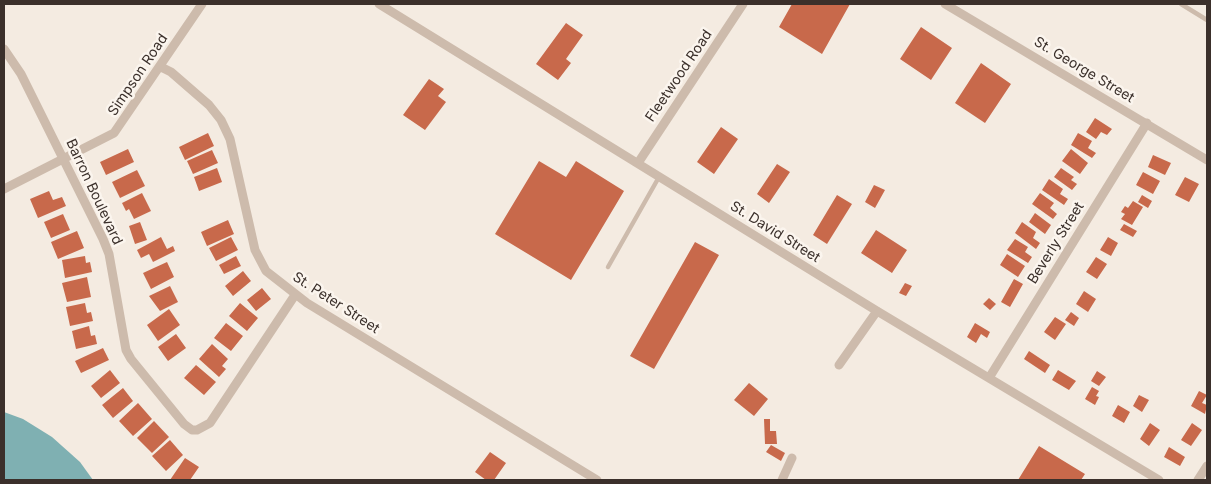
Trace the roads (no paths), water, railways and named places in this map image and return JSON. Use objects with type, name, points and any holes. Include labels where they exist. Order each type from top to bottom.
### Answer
[{"type":"street","name":"Simpson Road","points":[[4,190],[114,133],[161,67],[202,4]]},
{"type":"street","name":"St. David Street","points":[[379,4],[877,311],[1159,480]]},
{"type":"street","name":"Fleetwood Road","points":[[638,163],[743,4]]},
{"type":"street","name":"St. George Street","points":[[945,4],[1207,160]]},
{"type":"street","name":"Barron Boulevard","points":[[4,49],[21,74],[65,159],[109,254],[126,350],[131,359],[178,417],[192,430],[200,430],[210,423],[295,295]]},
{"type":"street","name":"St. Peter Street","points":[[161,67],[171,72],[209,105],[221,120],[230,139],[255,250],[266,271],[295,295],[597,480]]},
{"type":"street","name":"Beverly Street","points":[[989,378],[1147,123]]},
{"type":"street","points":[[839,364],[877,311]]},
{"type":"street","points":[[782,480],[792,458]]},
{"type":"street","points":[[1198,480],[1207,466]]},
{"type":"lane","points":[[1181,4],[1207,20]]},
{"type":"lane","points":[[608,267],[660,177]]},
{"type":"water","points":[[4,412],[23,419],[52,437],[80,462],[93,480],[4,480]]}]
